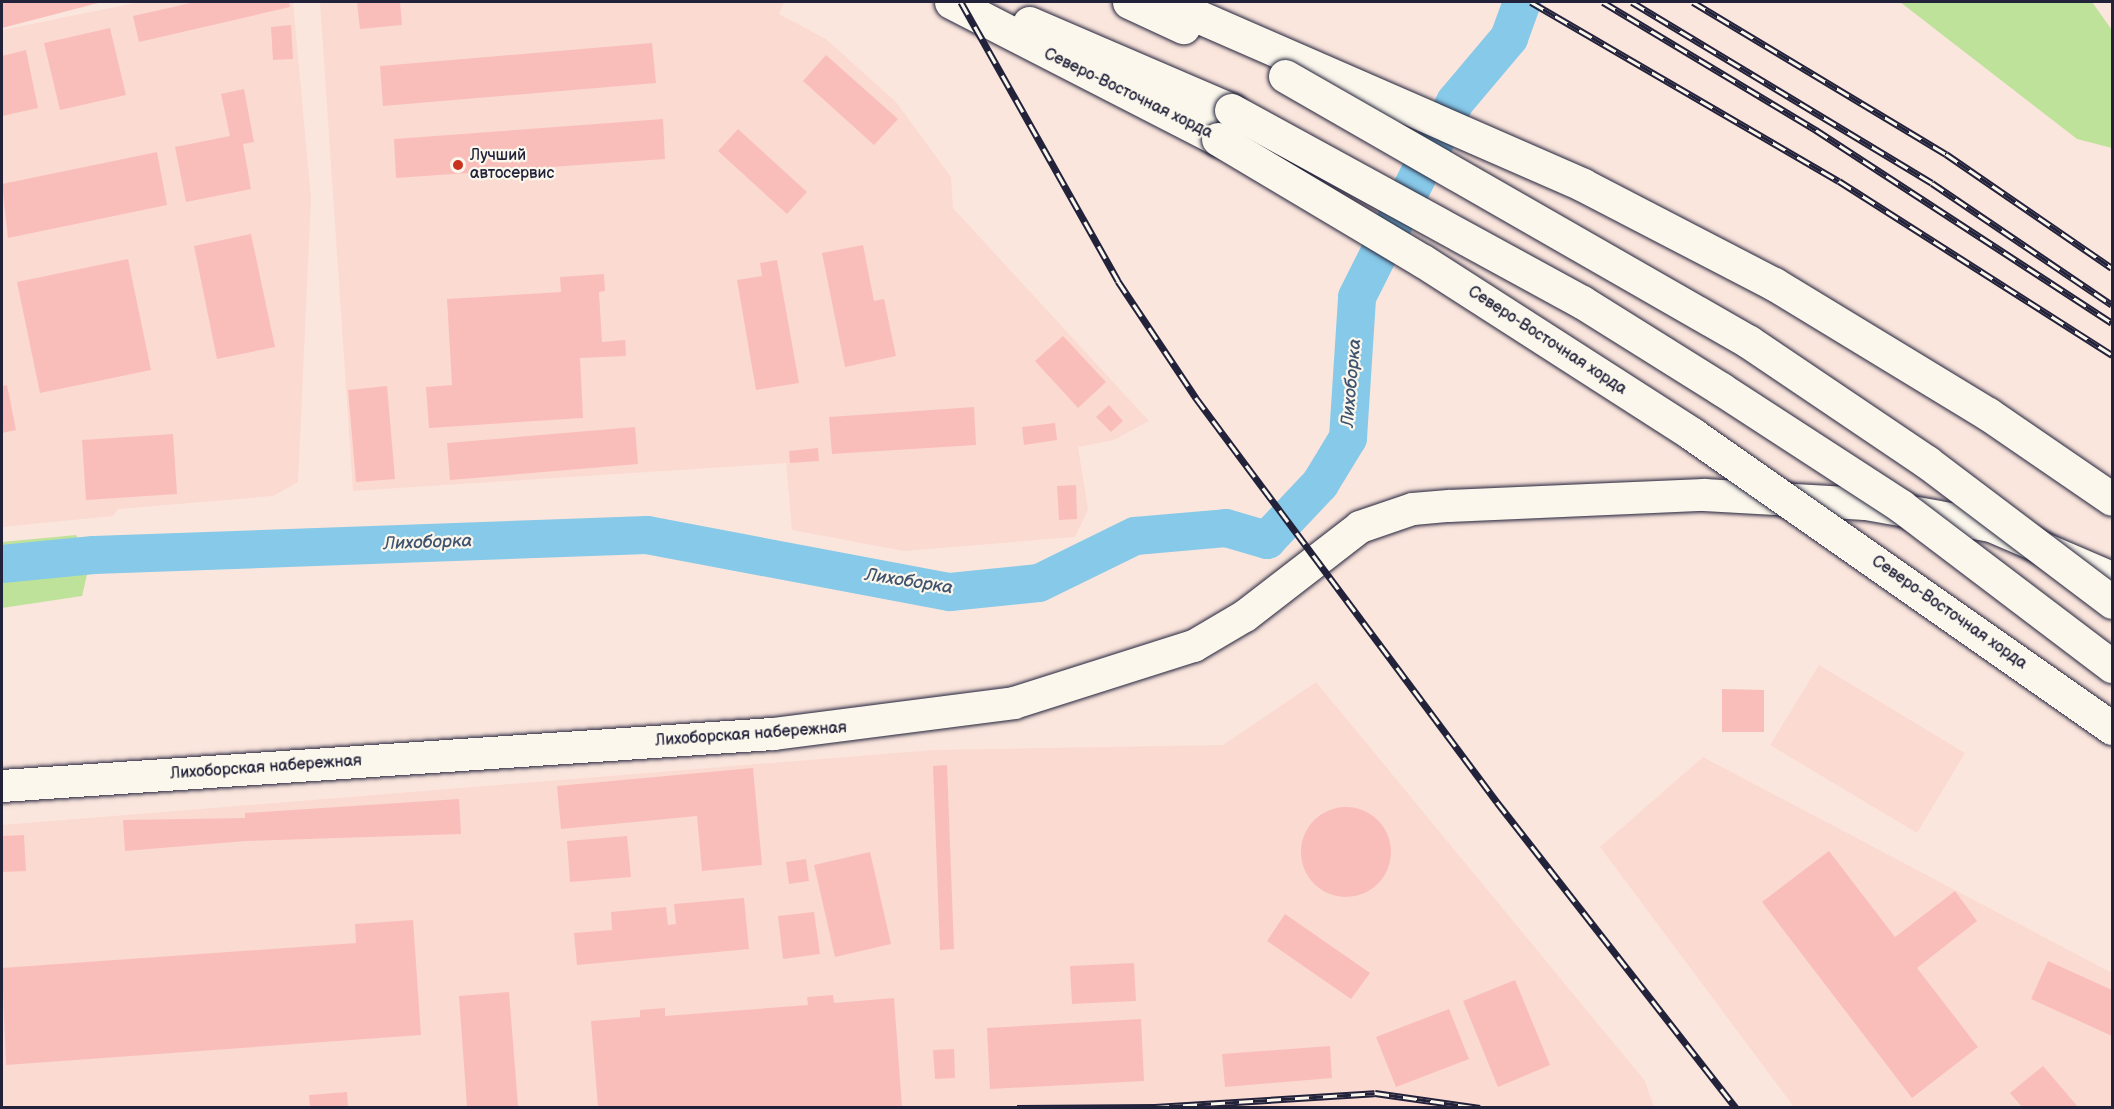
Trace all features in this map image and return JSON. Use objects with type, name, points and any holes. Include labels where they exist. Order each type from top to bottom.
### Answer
[{"type":"main road","name":"Северо-Восточная хорда","points":[[951,2],[1224,125],[1423,261],[1692,434],[2112,728]]},
{"type":"main road","name":"Северо-Восточная хорда","points":[[974,2],[1521,267],[1721,388],[1901,506],[2112,666]]},
{"type":"main road","points":[[1129,2],[1583,184],[1774,284],[1989,414],[2112,499]]},
{"type":"main road","points":[[1165,2],[1290,66],[1749,342],[1927,462],[2112,602]]},
{"type":"street","name":"Лихоборская набережная","points":[[2,786],[773,734],[1014,703],[1194,646],[1245,616],[1359,527],[1413,509],[1704,495],[1866,504],[1991,526],[2112,578]]},
{"type":"shaded area","points":[[140,2],[293,2],[311,199],[298,482],[273,496],[118,509],[113,516],[2,527],[2,30]]},
{"type":"shaded area","points":[[320,2],[784,2],[779,14],[826,39],[896,102],[951,177],[953,208],[1149,421],[1114,440],[1078,447],[1088,510],[1075,537],[904,551],[792,530],[786,463],[353,491]]},
{"type":"shaded area","points":[[1819,665],[1965,753],[1917,833],[1770,745]]},
{"type":"shaded area","points":[[1316,682],[1645,1081],[1654,1107],[2,1108],[2,825],[933,750],[1223,745]]},
{"type":"shaded area","points":[[1703,757],[2112,973],[2112,1107],[1794,1107],[1600,847]]},
{"type":"green space","points":[[1900,2],[2092,2],[2112,30],[2112,148],[2077,139]]},
{"type":"green space","points":[[76,535],[91,558],[82,596],[2,608],[2,542]]},
{"type":"building","points":[[2,2],[102,2],[2,28]]},
{"type":"building","points":[[195,2],[289,2],[290,7],[139,42],[133,16]]},
{"type":"building","points":[[357,2],[400,2],[402,25],[360,29]]},
{"type":"building","points":[[291,25],[293,59],[273,60],[271,27]]},
{"type":"building","points":[[110,28],[126,95],[60,110],[44,43]]},
{"type":"building","points":[[652,43],[656,83],[383,106],[380,66]]},
{"type":"building","points":[[26,50],[38,108],[2,116],[2,56]]},
{"type":"building","points":[[826,55],[898,119],[874,145],[803,81]]},
{"type":"building","points":[[244,89],[254,142],[243,144],[251,189],[186,202],[175,147],[230,136],[221,94]]},
{"type":"building","points":[[663,119],[665,159],[396,178],[394,139]]},
{"type":"building","points":[[738,129],[807,192],[787,214],[718,151]]},
{"type":"building","points":[[157,152],[167,205],[8,238],[2,184]]},
{"type":"building","points":[[251,234],[275,347],[217,359],[194,246]]},
{"type":"building","points":[[863,245],[874,301],[884,299],[896,356],[845,367],[822,253]]},
{"type":"building","points":[[128,259],[151,370],[40,393],[17,282]]},
{"type":"building","points":[[777,260],[799,383],[756,390],[737,280],[762,276],[760,263]]},
{"type":"building","points":[[604,274],[605,291],[599,292],[602,342],[625,340],[626,356],[580,358],[583,418],[429,428],[426,387],[452,385],[447,299],[561,292],[560,277]]},
{"type":"building","points":[[1063,336],[1106,382],[1078,408],[1035,361]]},
{"type":"building","points":[[7,385],[16,430],[2,433],[2,386]]},
{"type":"building","points":[[387,386],[395,479],[356,482],[348,390]]},
{"type":"building","points":[[1109,405],[1123,421],[1111,432],[1096,417]]},
{"type":"building","points":[[974,407],[976,445],[832,454],[829,417]]},
{"type":"building","points":[[1055,423],[1057,440],[1024,445],[1022,427]]},
{"type":"building","points":[[635,427],[638,464],[450,480],[447,443]]},
{"type":"building","points":[[173,434],[177,494],[86,500],[82,440]]},
{"type":"building","points":[[818,448],[819,461],[790,463],[789,451]]},
{"type":"building","points":[[1076,485],[1077,519],[1059,520],[1057,486]]},
{"type":"building","points":[[1722,689],[1764,690],[1764,732],[1722,732]]},
{"type":"building","points":[[947,765],[954,949],[940,950],[933,766]]},
{"type":"building","points":[[753,768],[762,865],[702,871],[697,816],[561,829],[557,786]]},
{"type":"building","points":[[459,799],[461,834],[246,841],[125,851],[123,820],[245,818],[245,813]]},
{"type":"building","points":[[1346,807],[1363,810],[1378,820],[1388,835],[1391,852],[1388,869],[1378,884],[1363,894],[1346,897],[1329,894],[1314,884],[1304,869],[1301,852],[1304,835],[1314,820],[1329,810]]},
{"type":"building","points":[[24,835],[26,871],[2,872],[2,836]]},
{"type":"building","points":[[627,836],[631,877],[570,882],[567,841]]},
{"type":"building","points":[[1829,851],[1895,937],[1955,891],[1977,921],[1917,968],[1978,1047],[1912,1098],[1762,902]]},
{"type":"building","points":[[870,852],[891,944],[835,957],[814,865]]},
{"type":"building","points":[[806,859],[809,881],[789,884],[786,862]]},
{"type":"building","points":[[744,898],[749,949],[577,965],[574,933],[612,930],[611,912],[666,907],[668,925],[676,924],[674,904]]},
{"type":"building","points":[[814,912],[820,954],[783,959],[778,916]]},
{"type":"building","points":[[1285,914],[1370,973],[1351,999],[1267,941]]},
{"type":"building","points":[[413,920],[421,1035],[6,1065],[2,968],[356,943],[355,924]]},
{"type":"building","points":[[2048,961],[2112,990],[2112,1036],[2031,999]]},
{"type":"building","points":[[1134,963],[1136,1001],[1072,1004],[1070,966]]},
{"type":"building","points":[[1515,980],[1550,1065],[1498,1087],[1463,1001]]},
{"type":"building","points":[[509,992],[518,1106],[467,1107],[459,996]]},
{"type":"building","points":[[833,995],[834,1003],[894,998],[902,1107],[598,1107],[591,1021],[640,1017],[640,1010],[665,1008],[665,1016],[808,1005],[807,997]]},
{"type":"building","points":[[1449,1009],[1469,1059],[1396,1087],[1376,1037]]},
{"type":"building","points":[[1141,1019],[1144,1081],[990,1089],[987,1028]]},
{"type":"building","points":[[1330,1046],[1332,1078],[1225,1087],[1222,1054]]},
{"type":"building","points":[[954,1049],[955,1078],[935,1079],[933,1050]]},
{"type":"building","points":[[2043,1066],[2078,1107],[2022,1107],[2010,1093]]},
{"type":"building","points":[[347,1092],[348,1107],[310,1107],[309,1095]]},
{"type":"waterway","name":"Лихоборка","points":[[2,564],[94,555],[647,535],[950,592],[1039,583],[1135,536],[1226,528],[1267,540],[1320,484],[1348,438],[1357,297],[1455,102],[1509,38],[1522,2]]},
{"type":"railway","points":[[961,2],[1118,281],[1196,398],[1497,802],[1736,1108]]},
{"type":"railway","points":[[1531,2],[1839,181],[2112,355]]},
{"type":"railway","points":[[1603,2],[1816,130],[2112,323]]},
{"type":"railway","points":[[1632,2],[1932,183],[2112,305]]},
{"type":"railway","points":[[1693,2],[1946,154],[2112,268]]},
{"type":"railway","points":[[1017,1108],[1155,1107],[1375,1093],[1480,1108]]},
{"type":"place","name":"Лучший автосервис","points":[[458,165]]}]
